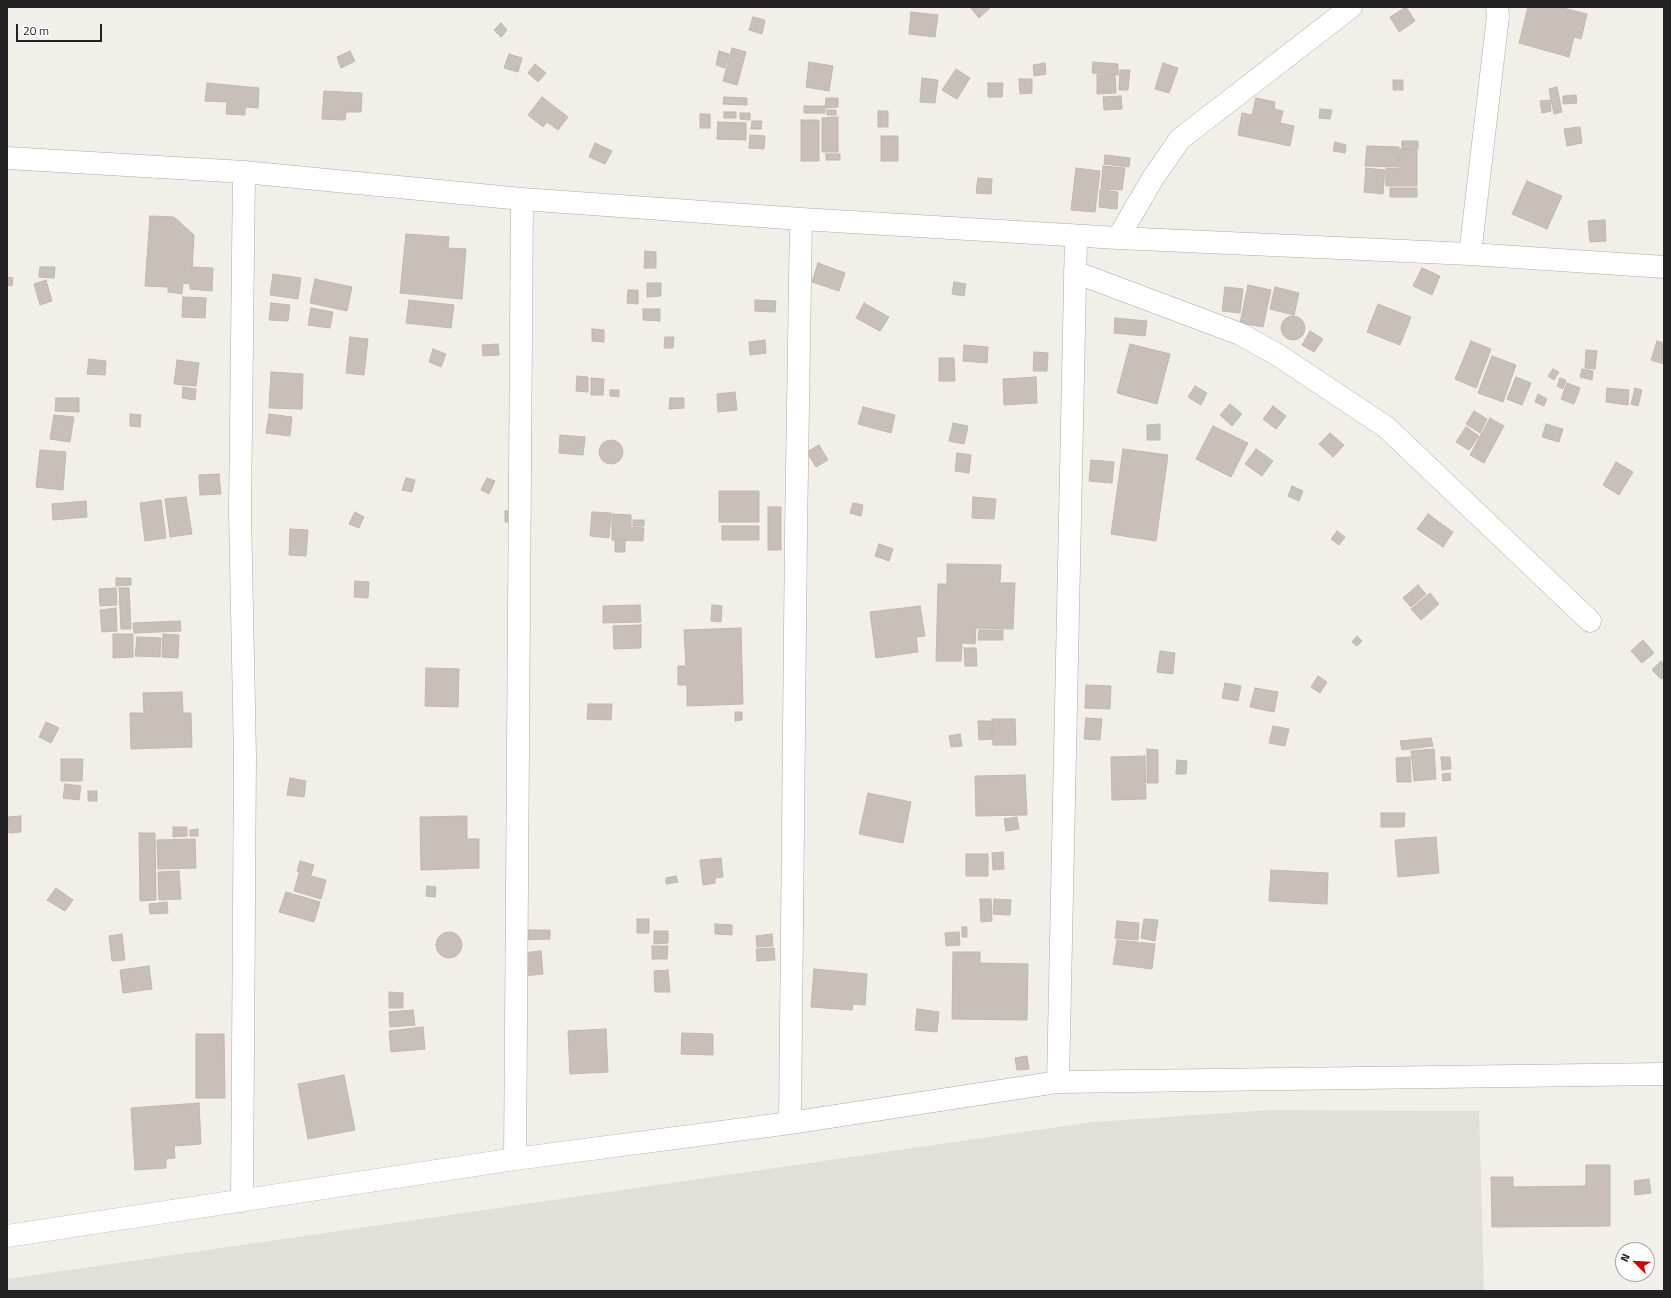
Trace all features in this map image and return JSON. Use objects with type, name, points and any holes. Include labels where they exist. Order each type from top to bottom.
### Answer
[{"type":"street","points":[[1118,238],[1153,178],[1180,139],[1351,7]]},
{"type":"street","points":[[1470,254],[1498,16],[1497,7]]},
{"type":"street","points":[[7,158],[244,172],[522,199],[801,219],[1076,236],[1470,254],[1664,267]]},
{"type":"street","points":[[242,1201],[244,756],[240,511],[244,172]]},
{"type":"street","points":[[515,1159],[522,199]]},
{"type":"street","points":[[790,1123],[801,219]]},
{"type":"street","points":[[1058,1082],[1076,236]]},
{"type":"street","points":[[1075,272],[1240,334],[1278,355],[1386,427],[1590,621]]},
{"type":"street","points":[[7,1236],[515,1159],[790,1123],[1058,1082],[1664,1074]]},
{"type":"shaded area","points":[[1271,1110],[1479,1111],[1484,1291],[7,1291],[7,1279],[1093,1122]]},
{"type":"building","points":[[970,7],[991,7],[979,18]]},
{"type":"building","points":[[1406,7],[1415,21],[1399,32],[1390,17]]},
{"type":"building","points":[[1528,7],[1559,7],[1587,14],[1581,39],[1574,37],[1569,57],[1519,43]]},
{"type":"building","points":[[911,12],[938,15],[935,37],[909,34]]},
{"type":"building","points":[[753,17],[765,20],[762,34],[749,30]]},
{"type":"building","points":[[501,23],[507,30],[501,37],[494,30]]},
{"type":"building","points":[[732,48],[746,52],[737,85],[723,81]]},
{"type":"building","points":[[350,51],[355,61],[341,68],[337,57]]},
{"type":"building","points":[[719,51],[729,54],[725,68],[716,65]]},
{"type":"building","points":[[509,54],[522,58],[518,72],[504,68]]},
{"type":"building","points":[[809,62],[833,66],[829,91],[806,87]]},
{"type":"building","points":[[1093,62],[1118,64],[1118,75],[1092,73]]},
{"type":"building","points":[[1045,63],[1046,74],[1034,76],[1033,65]]},
{"type":"building","points":[[1163,63],[1178,68],[1169,93],[1155,89]]},
{"type":"building","points":[[535,64],[546,73],[538,82],[528,73]]},
{"type":"building","points":[[956,69],[970,78],[957,99],[942,90]]},
{"type":"building","points":[[1120,70],[1130,70],[1128,90],[1119,90]]},
{"type":"building","points":[[1097,75],[1115,75],[1116,93],[1097,94]]},
{"type":"building","points":[[922,78],[938,80],[935,103],[920,102]]},
{"type":"building","points":[[1019,79],[1032,79],[1032,93],[1020,94]]},
{"type":"building","points":[[1393,80],[1403,80],[1403,90],[1393,90]]},
{"type":"building","points":[[207,83],[259,88],[258,108],[245,107],[245,115],[226,114],[227,102],[205,101]]},
{"type":"building","points":[[988,83],[1003,83],[1002,97],[988,97]]},
{"type":"building","points":[[1557,87],[1562,112],[1554,114],[1549,89]]},
{"type":"building","points":[[324,91],[362,93],[361,112],[346,112],[345,120],[322,119]]},
{"type":"building","points":[[1576,95],[1577,103],[1563,104],[1563,96]]},
{"type":"building","points":[[1121,96],[1122,109],[1104,110],[1103,97]]},
{"type":"building","points":[[542,97],[568,117],[558,130],[547,122],[543,127],[528,115]]},
{"type":"building","points":[[724,97],[747,98],[747,105],[723,104]]},
{"type":"building","points":[[826,98],[838,98],[838,107],[825,108]]},
{"type":"building","points":[[1256,98],[1275,102],[1274,109],[1283,111],[1280,123],[1294,126],[1290,146],[1238,135],[1242,113],[1252,115]]},
{"type":"building","points":[[1550,100],[1551,111],[1542,113],[1540,101]]},
{"type":"building","points":[[804,106],[825,106],[825,113],[804,113]]},
{"type":"building","points":[[1320,109],[1332,110],[1330,119],[1319,118]]},
{"type":"building","points":[[827,110],[836,110],[836,115],[827,115]]},
{"type":"building","points":[[878,111],[888,111],[888,127],[878,127]]},
{"type":"building","points":[[724,112],[736,112],[736,118],[724,118]]},
{"type":"building","points":[[740,113],[750,113],[750,120],[740,119]]},
{"type":"building","points":[[700,114],[710,114],[710,128],[700,128]]},
{"type":"building","points":[[838,117],[838,152],[822,152],[822,118]]},
{"type":"building","points":[[801,120],[819,120],[819,161],[801,161]]},
{"type":"building","points":[[752,121],[762,121],[761,129],[751,129]]},
{"type":"building","points":[[718,122],[746,123],[746,140],[717,139]]},
{"type":"building","points":[[1580,127],[1582,143],[1567,146],[1564,129]]},
{"type":"building","points":[[750,135],[765,136],[764,149],[749,148]]},
{"type":"building","points":[[881,136],[898,136],[898,161],[881,161]]},
{"type":"building","points":[[1402,141],[1418,141],[1418,149],[1402,149]]},
{"type":"building","points":[[1335,142],[1346,145],[1345,153],[1333,151]]},
{"type":"building","points":[[595,143],[612,151],[605,164],[589,157]]},
{"type":"building","points":[[1367,146],[1399,147],[1398,167],[1365,166]]},
{"type":"building","points":[[1400,149],[1417,150],[1417,186],[1386,186],[1386,168],[1399,169]]},
{"type":"building","points":[[826,154],[840,154],[840,160],[826,160]]},
{"type":"building","points":[[1105,155],[1130,158],[1129,167],[1104,164]]},
{"type":"building","points":[[1103,166],[1125,168],[1122,190],[1101,189]]},
{"type":"building","points":[[1076,168],[1100,171],[1095,212],[1071,210]]},
{"type":"building","points":[[1366,168],[1385,170],[1383,194],[1364,192]]},
{"type":"building","points":[[978,178],[992,179],[991,194],[976,193]]},
{"type":"building","points":[[1527,181],[1562,196],[1547,229],[1512,214]]},
{"type":"building","points":[[1390,188],[1417,188],[1417,197],[1390,197]]},
{"type":"building","points":[[1100,190],[1118,192],[1117,209],[1099,207]]},
{"type":"building","points":[[150,216],[174,217],[194,235],[192,271],[193,267],[213,268],[212,291],[190,289],[190,284],[183,283],[182,294],[168,292],[168,287],[145,286]]},
{"type":"building","points":[[1605,220],[1606,241],[1590,242],[1588,221]]},
{"type":"building","points":[[406,234],[449,237],[448,248],[466,249],[462,299],[400,293]]},
{"type":"building","points":[[645,251],[656,252],[656,268],[644,268]]},
{"type":"building","points":[[818,263],[845,273],[839,291],[812,282]]},
{"type":"building","points":[[40,267],[55,267],[54,278],[39,277]]},
{"type":"building","points":[[1422,268],[1440,276],[1432,295],[1413,286]]},
{"type":"building","points":[[273,274],[301,278],[298,299],[270,295]]},
{"type":"building","points":[[7,277],[13,278],[12,286],[7,285]]},
{"type":"building","points":[[315,279],[352,287],[347,311],[310,303]]},
{"type":"building","points":[[46,280],[52,301],[40,305],[34,284]]},
{"type":"building","points":[[954,282],[966,284],[964,296],[952,294]]},
{"type":"building","points":[[647,283],[661,283],[661,296],[647,297]]},
{"type":"building","points":[[1248,285],[1271,290],[1263,327],[1240,323]]},
{"type":"building","points":[[1225,287],[1243,289],[1240,313],[1222,311]]},
{"type":"building","points":[[1275,287],[1299,293],[1294,315],[1270,309]]},
{"type":"building","points":[[628,290],[638,290],[638,304],[627,303]]},
{"type":"building","points":[[183,297],[206,298],[205,318],[182,317]]},
{"type":"building","points":[[409,300],[454,305],[451,328],[406,323]]},
{"type":"building","points":[[755,300],[776,301],[775,312],[755,311]]},
{"type":"building","points":[[271,303],[290,305],[288,321],[269,320]]},
{"type":"building","points":[[864,303],[889,317],[880,331],[856,318]]},
{"type":"building","points":[[1378,304],[1411,317],[1400,345],[1367,332]]},
{"type":"building","points":[[311,308],[333,312],[330,328],[308,325]]},
{"type":"building","points":[[643,309],[660,309],[660,321],[643,320]]},
{"type":"building","points":[[1293,316],[1301,320],[1305,328],[1301,336],[1293,340],[1285,336],[1281,328],[1285,320]]},
{"type":"building","points":[[1115,318],[1147,321],[1145,336],[1114,333]]},
{"type":"building","points":[[592,329],[604,330],[604,342],[592,341]]},
{"type":"building","points":[[1310,331],[1323,339],[1314,352],[1302,345]]},
{"type":"building","points":[[350,337],[368,339],[364,375],[346,373]]},
{"type":"building","points":[[665,337],[674,337],[673,348],[664,348]]},
{"type":"building","points":[[765,340],[766,353],[750,355],[749,342]]},
{"type":"building","points":[[1471,341],[1491,349],[1476,388],[1455,379]]},
{"type":"building","points":[[1657,341],[1664,343],[1664,364],[1651,360]]},
{"type":"building","points":[[498,344],[499,355],[483,356],[482,345]]},
{"type":"building","points":[[1130,344],[1170,354],[1157,404],[1117,393]]},
{"type":"building","points":[[964,345],[988,347],[987,363],[963,361]]},
{"type":"building","points":[[433,349],[446,354],[441,367],[429,362]]},
{"type":"building","points":[[1586,350],[1597,351],[1595,369],[1585,368]]},
{"type":"building","points":[[1034,352],[1048,353],[1047,371],[1033,371]]},
{"type":"building","points":[[1492,356],[1516,365],[1503,402],[1478,393]]},
{"type":"building","points":[[939,358],[954,358],[955,381],[939,381]]},
{"type":"building","points":[[89,359],[106,361],[105,375],[87,374]]},
{"type":"building","points":[[177,360],[199,363],[196,386],[174,384]]},
{"type":"building","points":[[1553,369],[1559,372],[1554,380],[1548,376]]},
{"type":"building","points":[[1582,369],[1593,371],[1592,380],[1580,377]]},
{"type":"building","points":[[271,372],[303,374],[302,409],[269,408]]},
{"type":"building","points":[[577,376],[588,377],[588,392],[576,391]]},
{"type":"building","points":[[1036,377],[1037,403],[1004,405],[1003,379]]},
{"type":"building","points":[[1516,377],[1531,383],[1522,405],[1507,399]]},
{"type":"building","points":[[591,378],[604,379],[603,395],[591,395]]},
{"type":"building","points":[[1560,378],[1566,380],[1563,389],[1557,386]]},
{"type":"building","points":[[1567,383],[1580,388],[1574,404],[1561,399]]},
{"type":"building","points":[[1195,386],[1207,393],[1201,405],[1188,397]]},
{"type":"building","points":[[183,387],[196,389],[195,400],[182,398]]},
{"type":"building","points":[[1607,388],[1629,390],[1628,405],[1606,402]]},
{"type":"building","points":[[1635,388],[1642,390],[1638,406],[1631,404]]},
{"type":"building","points":[[610,390],[619,390],[619,397],[610,396]]},
{"type":"building","points":[[735,392],[737,410],[718,412],[717,394]]},
{"type":"building","points":[[1538,394],[1547,399],[1544,406],[1535,402]]},
{"type":"building","points":[[56,398],[79,398],[79,412],[55,411]]},
{"type":"building","points":[[670,398],[684,398],[684,408],[669,409]]},
{"type":"building","points":[[1230,404],[1242,414],[1232,426],[1220,415]]},
{"type":"building","points":[[1273,406],[1286,416],[1276,429],[1263,419]]},
{"type":"building","points":[[863,407],[895,415],[891,433],[858,424]]},
{"type":"building","points":[[1474,411],[1487,419],[1480,433],[1466,424]]},
{"type":"building","points":[[130,414],[141,415],[140,427],[130,426]]},
{"type":"building","points":[[269,414],[292,417],[290,436],[266,433]]},
{"type":"building","points":[[54,415],[74,417],[70,442],[50,439]]},
{"type":"building","points":[[1490,418],[1504,426],[1484,463],[1470,455]]},
{"type":"building","points":[[953,423],[968,426],[964,444],[949,441]]},
{"type":"building","points":[[1160,424],[1160,440],[1147,440],[1147,425]]},
{"type":"building","points":[[1546,424],[1563,429],[1559,442],[1542,437]]},
{"type":"building","points":[[1213,426],[1248,443],[1231,477],[1196,459]]},
{"type":"building","points":[[1466,427],[1479,436],[1469,450],[1456,442]]},
{"type":"building","points":[[1330,433],[1344,445],[1333,457],[1319,444]]},
{"type":"building","points":[[560,435],[585,437],[583,455],[559,453]]},
{"type":"building","points":[[611,440],[619,444],[623,452],[619,460],[611,464],[603,460],[599,452],[603,444]]},
{"type":"building","points":[[819,445],[828,460],[816,467],[807,452]]},
{"type":"building","points":[[1123,449],[1168,455],[1156,541],[1111,534]]},
{"type":"building","points":[[1256,449],[1273,461],[1262,476],[1245,464]]},
{"type":"building","points":[[40,450],[66,452],[63,490],[36,487]]},
{"type":"building","points":[[957,453],[971,455],[969,473],[955,471]]},
{"type":"building","points":[[1091,460],[1114,462],[1112,483],[1089,481]]},
{"type":"building","points":[[1616,462],[1633,472],[1619,495],[1603,485]]},
{"type":"building","points":[[219,474],[221,494],[200,495],[199,475]]},
{"type":"building","points":[[406,478],[415,480],[412,492],[402,490]]},
{"type":"building","points":[[487,478],[495,481],[489,494],[481,490]]},
{"type":"building","points":[[1292,486],[1303,491],[1299,501],[1288,496]]},
{"type":"building","points":[[719,491],[759,491],[759,522],[719,522]]},
{"type":"building","points":[[186,497],[192,534],[170,537],[165,499]]},
{"type":"building","points":[[973,497],[996,499],[994,519],[972,518]]},
{"type":"building","points":[[161,500],[166,538],[145,541],[140,503]]},
{"type":"building","points":[[86,501],[87,517],[53,520],[52,504]]},
{"type":"building","points":[[853,503],[863,505],[861,516],[850,513]]},
{"type":"building","points":[[768,507],[781,507],[781,550],[768,550]]},
{"type":"building","points":[[505,511],[516,511],[515,522],[505,522]]},
{"type":"building","points":[[355,512],[364,517],[359,528],[349,524]]},
{"type":"building","points":[[592,512],[611,513],[609,538],[590,536]]},
{"type":"building","points":[[612,514],[631,515],[631,527],[644,528],[643,541],[612,540]]},
{"type":"building","points":[[1428,514],[1453,532],[1443,547],[1417,529]]},
{"type":"building","points":[[633,520],[644,520],[644,526],[633,526]]},
{"type":"building","points":[[722,526],[759,526],[759,540],[722,540]]},
{"type":"building","points":[[290,529],[308,530],[306,556],[289,555]]},
{"type":"building","points":[[1337,531],[1345,537],[1339,545],[1331,539]]},
{"type":"building","points":[[615,541],[625,541],[625,552],[615,552]]},
{"type":"building","points":[[879,544],[893,549],[889,561],[875,556]]},
{"type":"building","points":[[947,564],[1001,565],[1000,583],[1015,583],[1013,629],[976,628],[975,644],[962,643],[961,661],[936,661],[938,584],[947,584]]},
{"type":"building","points":[[116,578],[131,578],[131,585],[116,586]]},
{"type":"building","points":[[355,581],[369,582],[368,598],[354,597]]},
{"type":"building","points":[[1418,585],[1426,594],[1411,607],[1403,598]]},
{"type":"building","points":[[116,588],[117,605],[100,606],[99,589]]},
{"type":"building","points":[[119,588],[129,588],[131,629],[121,629]]},
{"type":"building","points":[[1430,593],[1439,604],[1421,620],[1411,609]]},
{"type":"building","points":[[640,605],[641,622],[603,623],[603,606]]},
{"type":"building","points":[[712,605],[722,606],[721,622],[711,621]]},
{"type":"building","points":[[920,606],[925,636],[916,637],[918,652],[876,658],[870,612]]},
{"type":"building","points":[[116,608],[117,631],[102,632],[100,610]]},
{"type":"building","points":[[180,621],[181,631],[134,633],[133,623]]},
{"type":"building","points":[[641,625],[641,648],[614,649],[613,626]]},
{"type":"building","points":[[741,628],[743,704],[687,706],[687,685],[678,685],[678,666],[686,666],[684,630]]},
{"type":"building","points":[[979,630],[1003,630],[1003,640],[978,640]]},
{"type":"building","points":[[113,634],[133,634],[133,657],[113,658]]},
{"type":"building","points":[[163,634],[179,635],[178,658],[162,657]]},
{"type":"building","points":[[1357,636],[1362,641],[1357,646],[1352,642]]},
{"type":"building","points":[[137,637],[161,638],[160,657],[135,656]]},
{"type":"building","points":[[1643,640],[1654,653],[1642,663],[1631,651]]},
{"type":"building","points":[[964,648],[976,648],[977,666],[965,666]]},
{"type":"building","points":[[1160,651],[1175,653],[1173,674],[1157,672]]},
{"type":"building","points":[[1661,661],[1664,664],[1664,677],[1661,679],[1652,670]]},
{"type":"building","points":[[426,668],[459,669],[458,707],[425,706]]},
{"type":"building","points":[[1318,676],[1327,682],[1320,693],[1311,687]]},
{"type":"building","points":[[1225,683],[1241,686],[1238,701],[1222,698]]},
{"type":"building","points":[[1086,685],[1111,686],[1110,709],[1085,708]]},
{"type":"building","points":[[1255,688],[1278,692],[1274,712],[1250,707]]},
{"type":"building","points":[[182,692],[183,713],[191,713],[192,747],[131,749],[130,713],[144,713],[143,693]]},
{"type":"building","points":[[588,704],[612,704],[611,720],[587,719]]},
{"type":"building","points":[[735,712],[742,712],[742,720],[735,721]]},
{"type":"building","points":[[1086,718],[1102,719],[1100,740],[1084,739]]},
{"type":"building","points":[[992,719],[1015,719],[1016,745],[993,745]]},
{"type":"building","points":[[978,721],[991,721],[992,739],[979,740]]},
{"type":"building","points":[[46,722],[59,728],[51,743],[39,737]]},
{"type":"building","points":[[1273,726],[1289,729],[1285,746],[1269,743]]},
{"type":"building","points":[[960,734],[962,746],[951,747],[949,736]]},
{"type":"building","points":[[1431,738],[1433,746],[1402,750],[1400,741]]},
{"type":"building","points":[[1147,749],[1158,750],[1158,783],[1147,783]]},
{"type":"building","points":[[1434,749],[1436,779],[1414,781],[1411,751]]},
{"type":"building","points":[[1145,756],[1146,799],[1112,800],[1111,757]]},
{"type":"building","points":[[1410,757],[1411,782],[1397,782],[1396,758]]},
{"type":"building","points":[[1441,757],[1450,757],[1451,769],[1442,770]]},
{"type":"building","points":[[61,759],[83,759],[82,781],[61,781]]},
{"type":"building","points":[[1177,760],[1187,761],[1186,774],[1176,774]]},
{"type":"building","points":[[1450,773],[1451,780],[1443,781],[1442,774]]},
{"type":"building","points":[[1025,775],[1027,815],[976,816],[975,776]]},
{"type":"building","points":[[290,778],[306,781],[304,797],[287,795]]},
{"type":"building","points":[[65,784],[81,786],[79,800],[63,798]]},
{"type":"building","points":[[88,791],[97,791],[97,801],[88,801]]},
{"type":"building","points":[[868,793],[911,802],[903,843],[859,834]]},
{"type":"building","points":[[1381,813],[1405,813],[1404,827],[1381,827]]},
{"type":"building","points":[[21,816],[21,832],[9,833],[8,817]]},
{"type":"building","points":[[467,816],[467,839],[479,839],[479,868],[421,870],[420,817]]},
{"type":"building","points":[[1017,817],[1019,829],[1006,831],[1004,819]]},
{"type":"building","points":[[173,827],[187,827],[187,836],[173,837]]},
{"type":"building","points":[[198,829],[198,836],[190,836],[190,830]]},
{"type":"building","points":[[139,833],[155,833],[156,900],[140,901]]},
{"type":"building","points":[[1436,837],[1439,873],[1398,877],[1395,840]]},
{"type":"building","points":[[195,839],[196,868],[158,869],[157,840]]},
{"type":"building","points":[[1003,852],[1004,869],[993,870],[992,853]]},
{"type":"building","points":[[966,854],[988,854],[988,876],[966,876]]},
{"type":"building","points":[[721,858],[723,877],[715,878],[715,883],[703,885],[700,860]]},
{"type":"building","points":[[300,861],[314,865],[311,875],[297,871]]},
{"type":"building","points":[[1271,870],[1328,873],[1327,904],[1269,901]]},
{"type":"building","points":[[179,871],[181,899],[159,900],[158,872]]},
{"type":"building","points":[[299,873],[326,880],[321,899],[294,891]]},
{"type":"building","points":[[676,876],[678,882],[666,884],[666,878]]},
{"type":"building","points":[[427,886],[436,887],[435,897],[426,896]]},
{"type":"building","points":[[56,888],[73,900],[65,911],[47,900]]},
{"type":"building","points":[[286,892],[320,902],[314,922],[279,912]]},
{"type":"building","points":[[980,899],[991,899],[992,921],[981,922]]},
{"type":"building","points":[[994,899],[1011,900],[1010,915],[993,914]]},
{"type":"building","points":[[167,902],[168,913],[150,914],[149,904]]},
{"type":"building","points":[[637,919],[649,919],[649,933],[637,933]]},
{"type":"building","points":[[1144,919],[1158,920],[1155,941],[1141,938]]},
{"type":"building","points":[[1117,921],[1139,923],[1138,940],[1115,938]]},
{"type":"building","points":[[715,924],[732,925],[732,935],[715,934]]},
{"type":"building","points":[[962,927],[967,927],[967,937],[962,937]]},
{"type":"building","points":[[521,930],[550,930],[550,939],[521,940]]},
{"type":"building","points":[[654,931],[668,931],[668,943],[654,944]]},
{"type":"building","points":[[449,932],[458,936],[462,945],[458,954],[449,958],[440,954],[436,945],[440,936]]},
{"type":"building","points":[[959,932],[960,945],[946,946],[945,933]]},
{"type":"building","points":[[122,934],[125,960],[112,961],[109,936]]},
{"type":"building","points":[[772,934],[773,946],[757,947],[756,936]]},
{"type":"building","points":[[1117,940],[1155,944],[1152,969],[1113,964]]},
{"type":"building","points":[[652,946],[668,946],[667,959],[652,959]]},
{"type":"building","points":[[774,948],[775,960],[757,961],[756,949]]},
{"type":"building","points":[[541,951],[543,974],[523,976],[521,953]]},
{"type":"building","points":[[953,952],[980,952],[980,963],[1028,964],[1027,1020],[952,1019]]},
{"type":"building","points":[[149,966],[152,989],[123,993],[120,970]]},
{"type":"building","points":[[814,969],[867,974],[865,1005],[853,1004],[852,1010],[811,1007]]},
{"type":"building","points":[[668,970],[670,992],[655,992],[654,971]]},
{"type":"building","points":[[389,992],[403,993],[403,1008],[389,1008]]},
{"type":"building","points":[[917,1009],[939,1012],[937,1032],[915,1030]]},
{"type":"building","points":[[413,1010],[415,1025],[390,1027],[389,1012]]},
{"type":"building","points":[[423,1027],[425,1049],[391,1052],[389,1031]]},
{"type":"building","points":[[606,1029],[608,1072],[570,1074],[568,1031]]},
{"type":"building","points":[[682,1033],[713,1034],[713,1055],[681,1054]]},
{"type":"building","points":[[196,1034],[224,1034],[225,1098],[196,1098]]},
{"type":"building","points":[[1027,1056],[1029,1069],[1017,1070],[1015,1058]]},
{"type":"building","points":[[344,1075],[355,1130],[308,1139],[298,1084]]},
{"type":"building","points":[[199,1103],[201,1144],[174,1146],[175,1158],[166,1159],[166,1168],[135,1170],[131,1108]]},
{"type":"building","points":[[1586,1165],[1610,1165],[1610,1226],[1492,1227],[1491,1177],[1513,1177],[1513,1187],[1586,1186]]},
{"type":"building","points":[[1649,1179],[1651,1193],[1635,1195],[1634,1181]]}]
